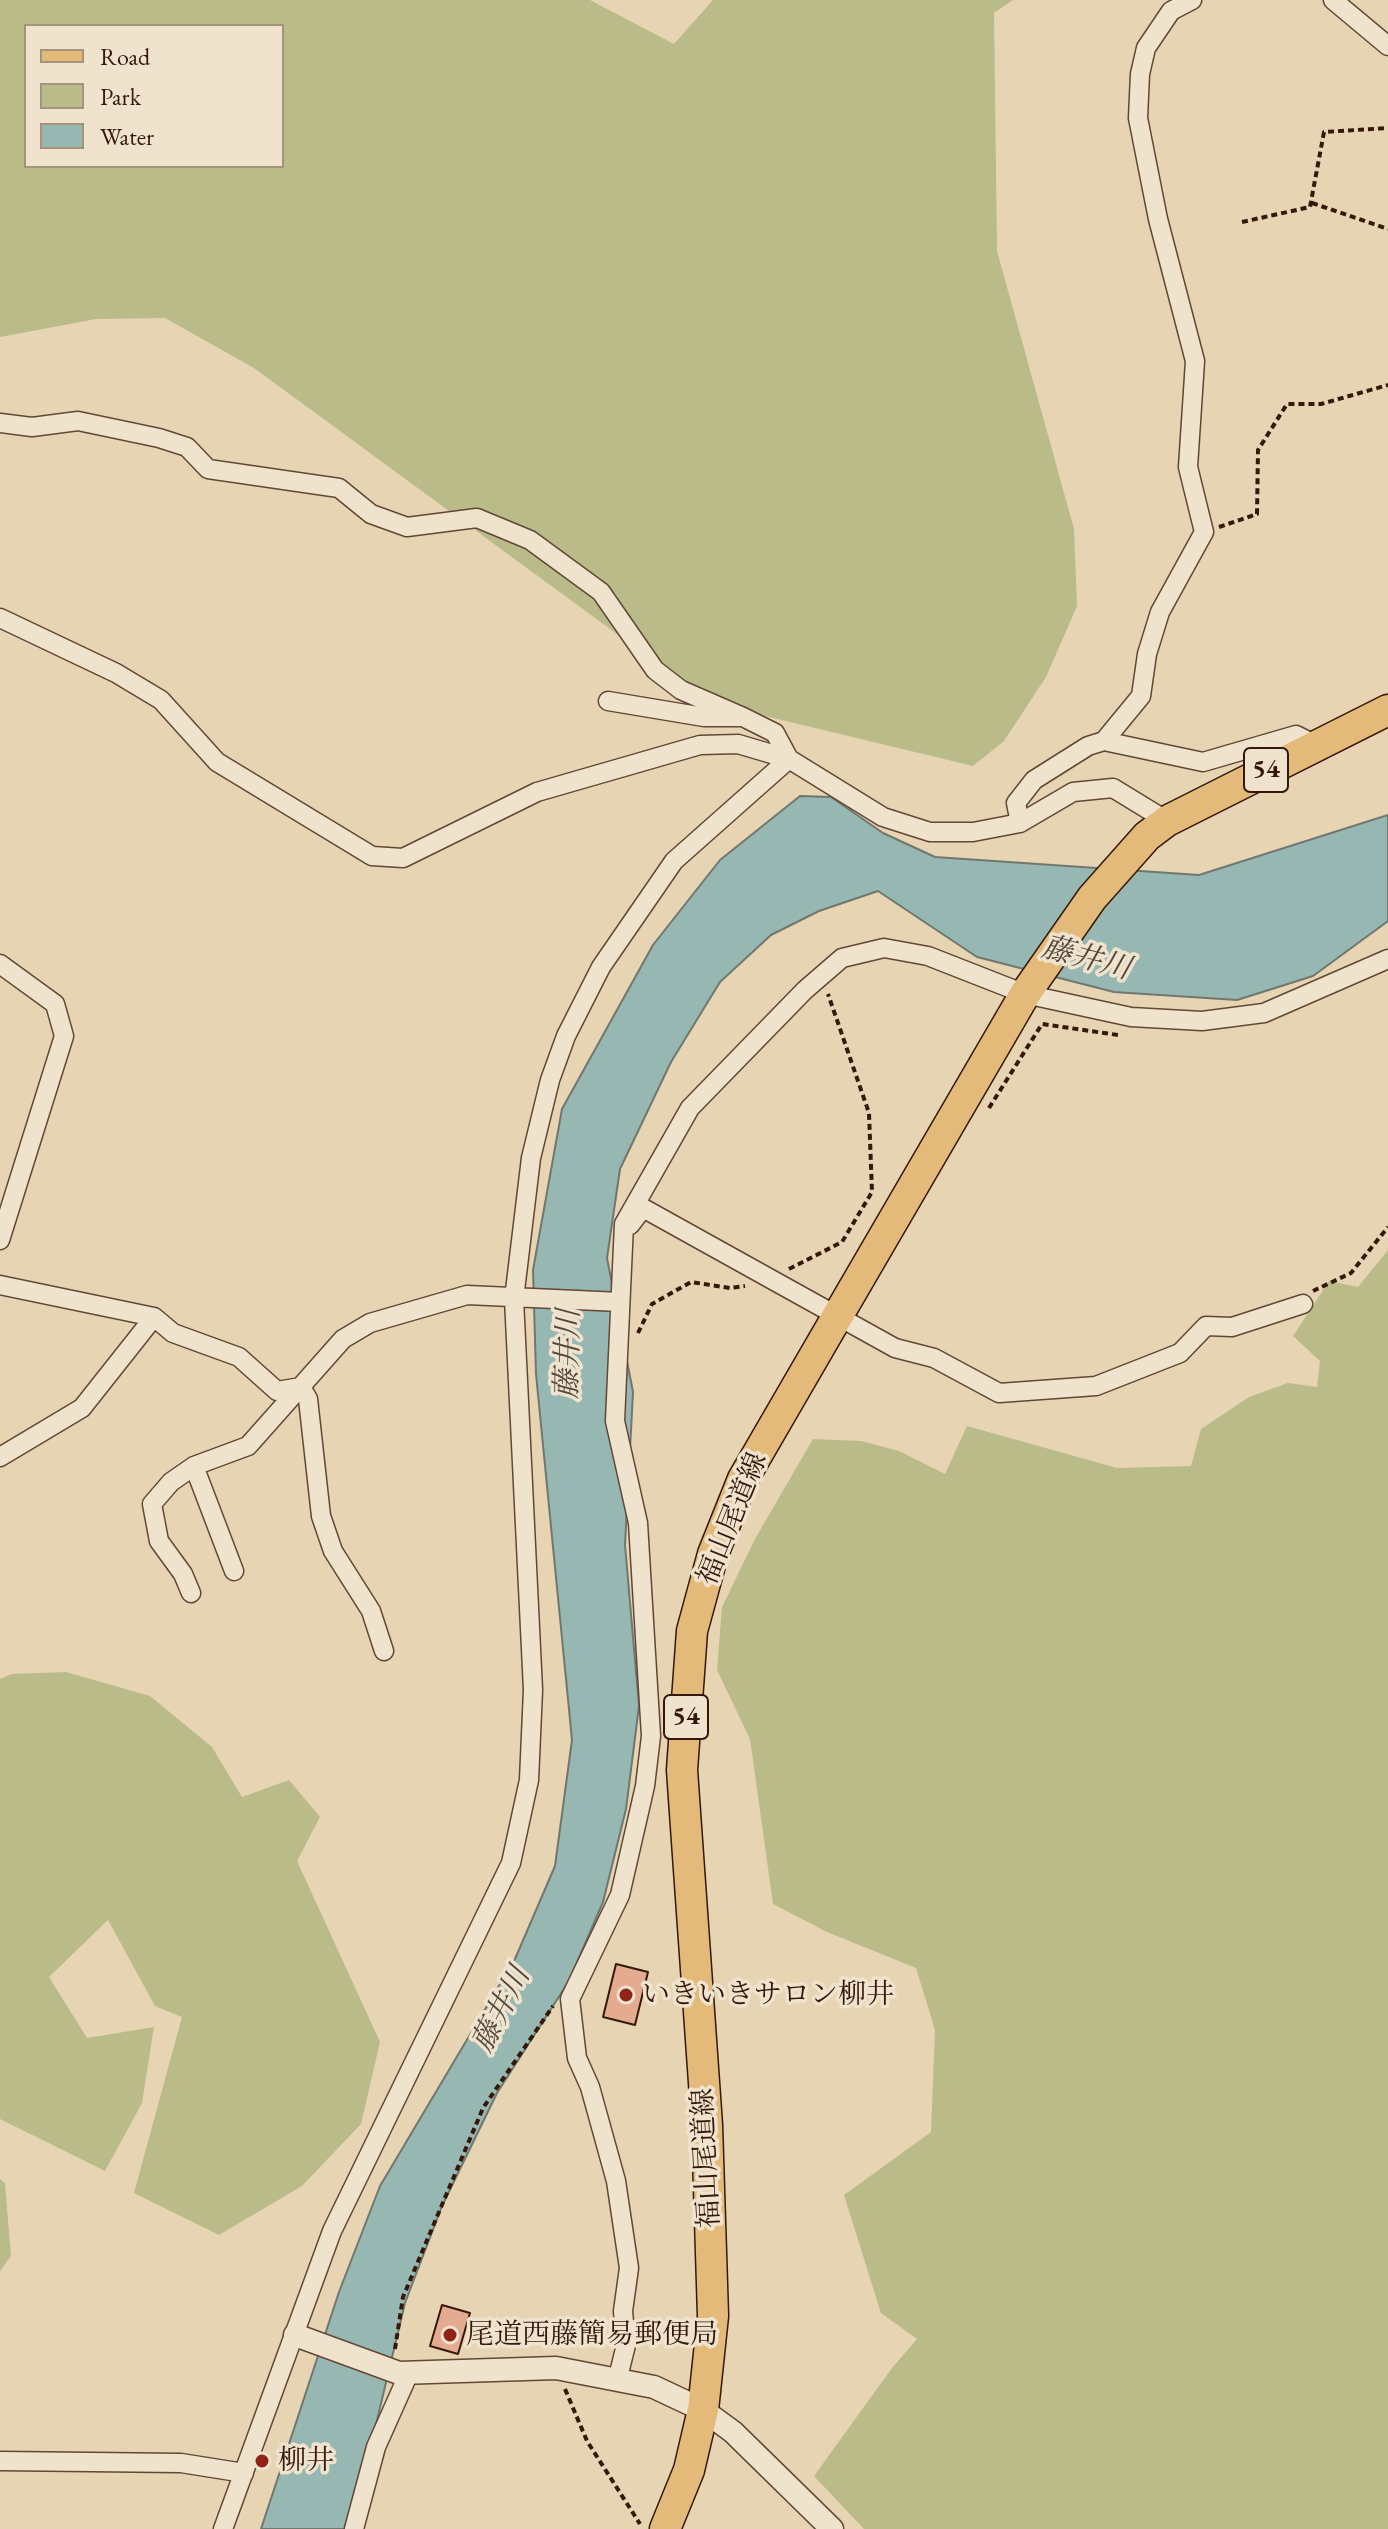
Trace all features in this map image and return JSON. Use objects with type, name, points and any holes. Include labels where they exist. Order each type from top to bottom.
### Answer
[{"type":"main road","name":"福山尾道線","points":[[665,2529],[689,2470],[703,2410],[713,2316],[707,2125],[682,1770],[692,1631],[713,1554],[743,1479],[1029,989],[1092,898],[1157,829],[1388,710]]},
{"type":"street","points":[[1104,741],[1141,696],[1147,654],[1160,612],[1204,532],[1188,467],[1195,361],[1158,219],[1138,118],[1140,74],[1146,48],[1159,23],[1171,11],[1192,0]]},
{"type":"street","points":[[1333,0],[1388,46]]},
{"type":"street","points":[[0,423],[32,427],[78,421],[159,438],[187,447],[208,469],[339,488],[371,514],[407,527],[477,518],[530,540],[601,592],[655,670],[681,690],[775,733],[789,759]]},
{"type":"street","points":[[0,618],[116,673],[161,700],[217,762],[372,856],[403,858],[537,792],[700,745],[738,744],[789,759],[883,817],[930,832],[973,832],[1020,823],[1073,792],[1113,788],[1157,829]]},
{"type":"street","points":[[608,701],[704,717],[743,717]]},
{"type":"street","points":[[1020,823],[1016,803],[1034,780],[1088,746],[1104,741],[1203,762],[1296,735],[1316,745]]},
{"type":"street","points":[[223,2529],[332,2231],[511,1863],[529,1780],[533,1690],[514,1299],[531,1158],[550,1080],[566,1036],[601,967],[674,861],[789,759]]},
{"type":"street","points":[[618,2377],[626,2345],[623,2311],[629,2268],[616,2181],[590,2087],[577,2058],[570,1999],[620,1895],[645,1786],[651,1736],[638,1523],[615,1421],[624,1224],[690,1108],[805,990],[842,958],[884,948],[928,956],[1029,989],[1131,1017],[1202,1021],[1264,1013],[1388,959]]},
{"type":"street","points":[[0,964],[55,1004],[64,1036],[0,1240]]},
{"type":"street","points":[[624,1224],[630,1225],[643,1208],[895,1348],[934,1358],[999,1393],[1096,1386],[1180,1353],[1206,1326],[1232,1327],[1303,1304]]},
{"type":"street","points":[[0,1285],[154,1317],[173,1333],[239,1357],[277,1391],[301,1387]]},
{"type":"street","points":[[191,1593],[183,1574],[159,1541],[152,1504],[171,1482],[194,1466],[248,1446],[343,1339],[370,1323],[467,1295],[620,1302]]},
{"type":"street","points":[[0,1457],[82,1408],[154,1317]]},
{"type":"street","points":[[301,1387],[308,1399],[321,1516],[333,1551],[371,1611],[384,1651]]},
{"type":"street","points":[[194,1466],[234,1571]]},
{"type":"street","points":[[651,1736],[682,1770]]},
{"type":"street","points":[[295,2335],[399,2372],[556,2368],[618,2377],[654,2387],[703,2410],[733,2432],[832,2529]]},
{"type":"street","points":[[354,2529],[399,2372]]},
{"type":"street","points":[[0,2461],[181,2463],[244,2473]]},
{"type":"path","points":[[1312,203],[1324,132],[1388,128]]},
{"type":"path","points":[[1242,222],[1312,203],[1388,229]]},
{"type":"path","points":[[1204,532],[1257,514],[1258,450],[1287,404],[1321,404],[1388,385]]},
{"type":"path","points":[[618,1345],[635,1339],[652,1304],[691,1282],[730,1288],[771,1281],[804,1259],[842,1242],[872,1192],[869,1113],[854,1066],[826,989],[805,990]]},
{"type":"path","points":[[985,1116],[1042,1024],[1129,1036]]},
{"type":"path","points":[[1303,1304],[1314,1289],[1351,1273],[1388,1227]]},
{"type":"path","points":[[399,2372],[395,2354],[403,2297],[444,2208],[483,2108],[548,2007],[570,1999]]},
{"type":"path","points":[[556,2368],[587,2441],[644,2529]]},
{"type":"green space","points":[[0,0],[590,0],[674,44],[713,0],[1013,0],[994,13],[997,251],[1074,529],[1077,606],[1046,677],[1004,741],[973,766],[711,703],[254,368],[165,318],[96,319],[0,337]]},
{"type":"green space","points":[[1388,1250],[1388,2529],[864,2529],[814,2476],[892,2368],[917,2339],[881,2313],[844,2195],[931,2132],[935,2030],[916,1968],[827,1932],[773,1904],[750,1739],[717,1670],[722,1607],[755,1539],[813,1439],[861,1441],[899,1451],[945,1474],[967,1426],[1117,1468],[1191,1466],[1201,1429],[1249,1397],[1288,1383],[1317,1387],[1320,1361],[1293,1336],[1329,1281],[1358,1287]]},
{"type":"green space","points":[[66,1672],[150,1696],[212,1747],[242,1797],[289,1780],[320,1817],[297,1861],[380,2042],[361,2124],[302,2186],[219,2235],[134,2193],[182,2017],[155,2006],[108,1920],[49,1977],[87,2038],[154,2027],[142,2103],[105,2171],[0,2119],[0,1679],[12,1674]]},
{"type":"green space","points":[[0,2179],[5,2183],[11,2256],[0,2271]]},
{"type":"water","name":"藤井川","points":[[800,796],[831,797],[883,833],[935,857],[1199,875],[1388,815],[1388,921],[1313,976],[1237,1000],[1114,992],[977,957],[878,891],[819,911],[771,935],[720,982],[671,1062],[620,1169],[607,1258],[633,1392],[625,1545],[639,1706],[626,1809],[603,1902],[569,1981],[497,2093],[442,2206],[405,2303],[351,2529],[261,2529],[339,2292],[380,2186],[515,1959],[555,1866],[572,1740],[536,1374],[533,1270],[562,1109],[653,945],[720,860]]},
{"type":"building","name":"いきいきサロン柳井","points":[[616,1964],[648,1972],[635,2025],[603,2017]]},
{"type":"building","points":[[442,2305],[470,2313],[458,2354],[430,2346]]},
{"type":"place","name":"いきいきサロン柳井","points":[[626,1995]]},
{"type":"place","name":"尾道西藤簡易郵便局","points":[[450,2335]]},
{"type":"place","name":"柳井","points":[[262,2461]]}]
